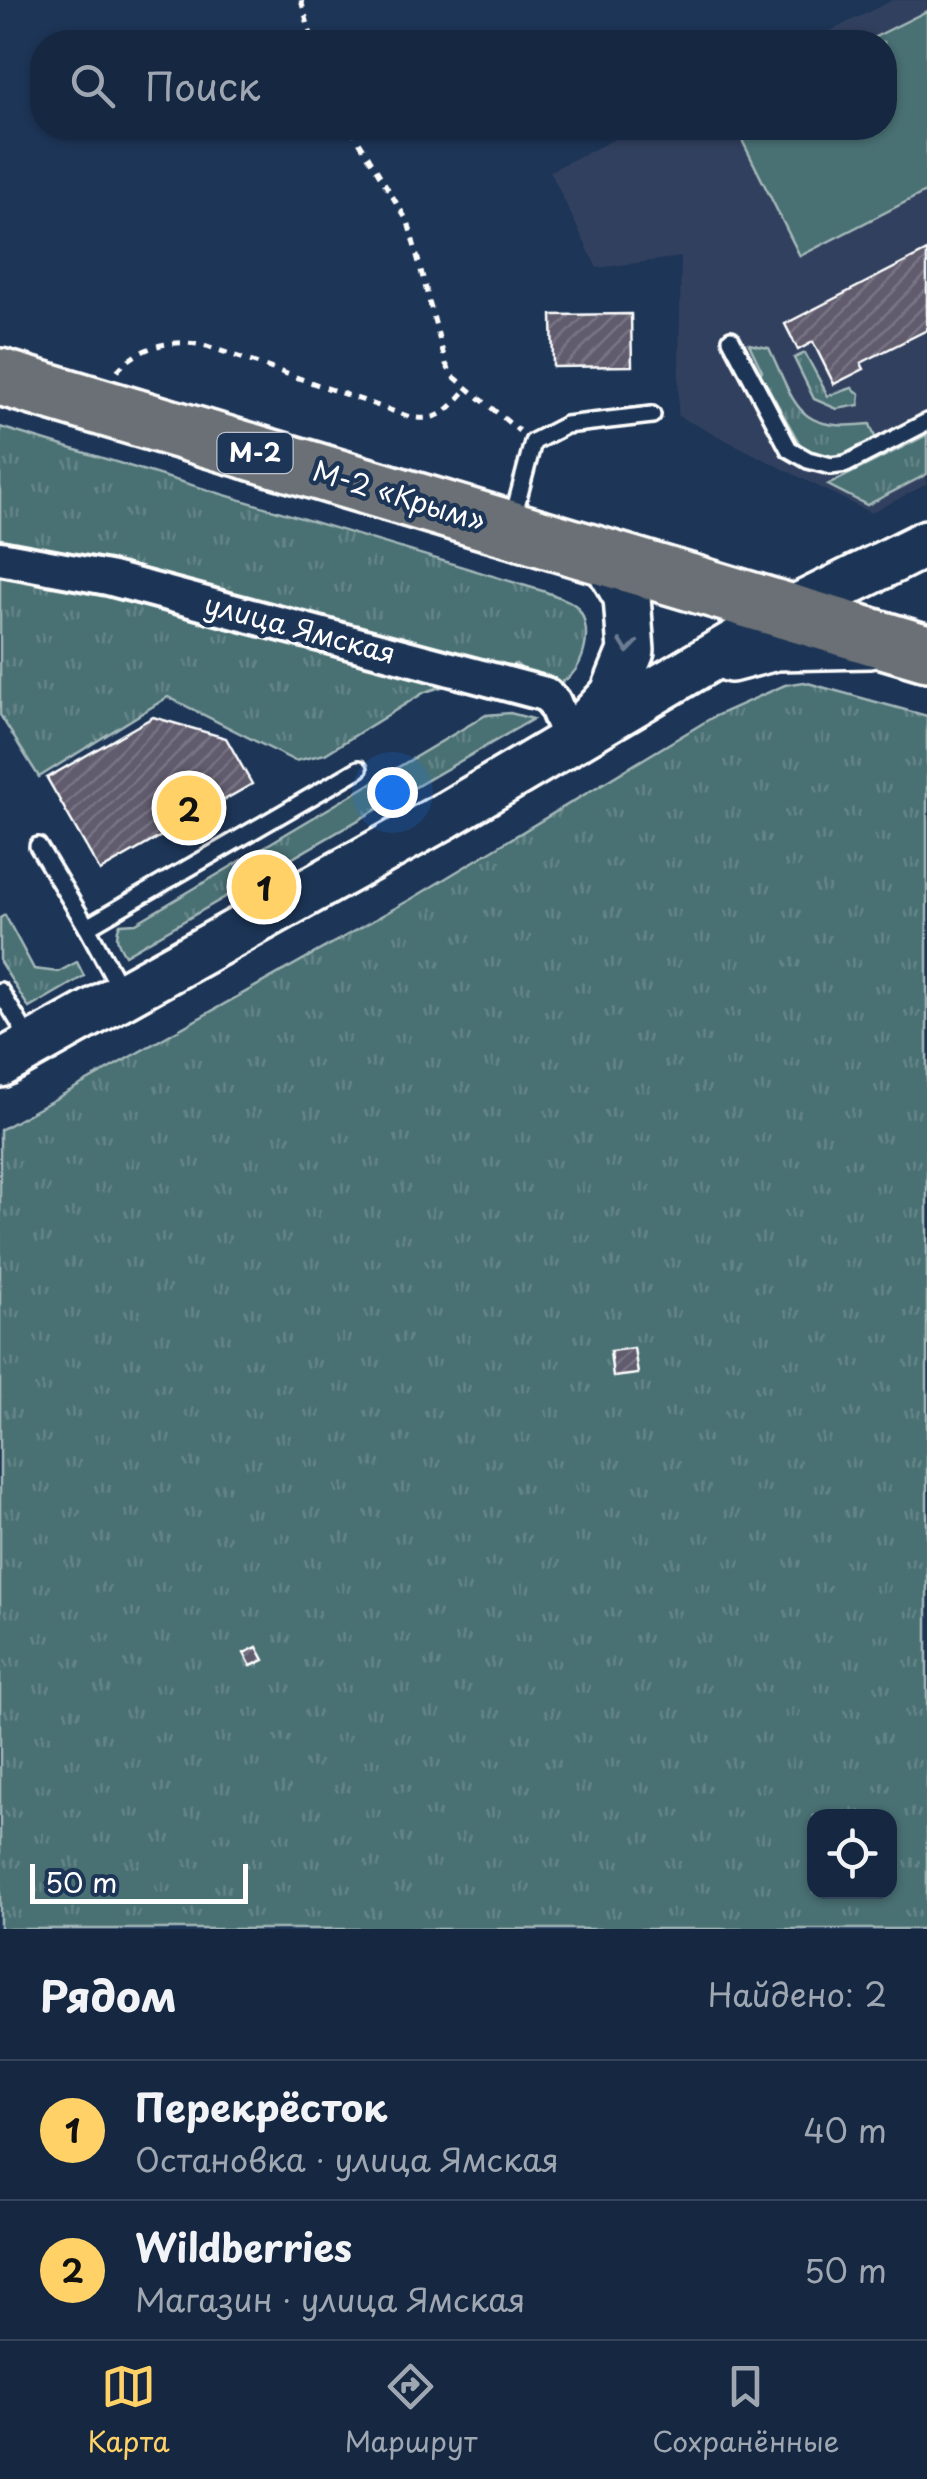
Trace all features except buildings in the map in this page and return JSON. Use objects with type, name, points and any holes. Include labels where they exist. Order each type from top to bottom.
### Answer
[{"type":"highway","name":"М-2 «Крым»","points":[[0,377],[510,529]]},
{"type":"highway","name":"М-2","points":[[510,529],[914,649]]},
{"type":"main road","points":[[17,1054],[446,815],[788,612],[927,544]]},
{"type":"main road","points":[[570,741],[613,695],[631,651],[627,597],[604,556]]},
{"type":"main road","points":[[690,670],[776,647],[914,649]]},
{"type":"street","name":"улица Ямская","points":[[0,558],[108,578],[545,694],[554,702],[570,741]]},
{"type":"lane","points":[[731,339],[788,449],[808,460],[830,466],[846,464],[927,422]]},
{"type":"lane","points":[[510,529],[533,442],[566,425],[652,416]]},
{"type":"lane","points":[[87,927],[359,769]]},
{"type":"lane","points":[[38,846],[124,994]]},
{"type":"lane","points":[[0,990],[17,1054]]},
{"type":"path","points":[[300,0],[309,30]]},
{"type":"path","points":[[358,140],[408,222],[446,364],[466,390],[533,442]]},
{"type":"path","points":[[88,403],[127,359],[158,345],[185,341],[428,420],[446,411],[466,390]]},
{"type":"shaded area","points":[[893,0],[927,0],[927,484],[871,513],[678,416],[681,257],[597,268],[550,171],[613,140],[897,140],[897,30],[832,30]]},
{"type":"green space","points":[[927,11],[927,191],[800,256],[742,140],[897,140],[897,30],[889,30]]},
{"type":"green space","points":[[749,344],[769,348],[802,411],[827,424],[870,424],[876,440],[840,456],[802,448],[760,373]]},
{"type":"green space","points":[[805,353],[828,396],[852,388],[860,394],[859,405],[837,409],[814,399],[794,358]]},
{"type":"green space","points":[[0,427],[570,601],[583,616],[586,629],[582,657],[567,679],[556,683],[539,681],[516,664],[425,692],[325,754],[295,761],[168,697],[39,777],[0,715]]},
{"type":"green space","points":[[927,435],[927,474],[867,505],[828,485]]},
{"type":"green space","points":[[804,682],[927,716],[927,1929],[0,1929],[0,1130],[413,898],[713,717],[785,685]]},
{"type":"green space","points":[[510,713],[533,719],[125,955],[117,937],[120,924],[136,923],[486,715]]},
{"type":"green space","points":[[5,915],[34,969],[58,972],[77,962],[84,976],[29,1008],[0,962],[0,918]]},
{"type":"place","name":"Wildberries","points":[[189,808]]},
{"type":"place","name":"Перекрёсток","points":[[264,887]]}]
